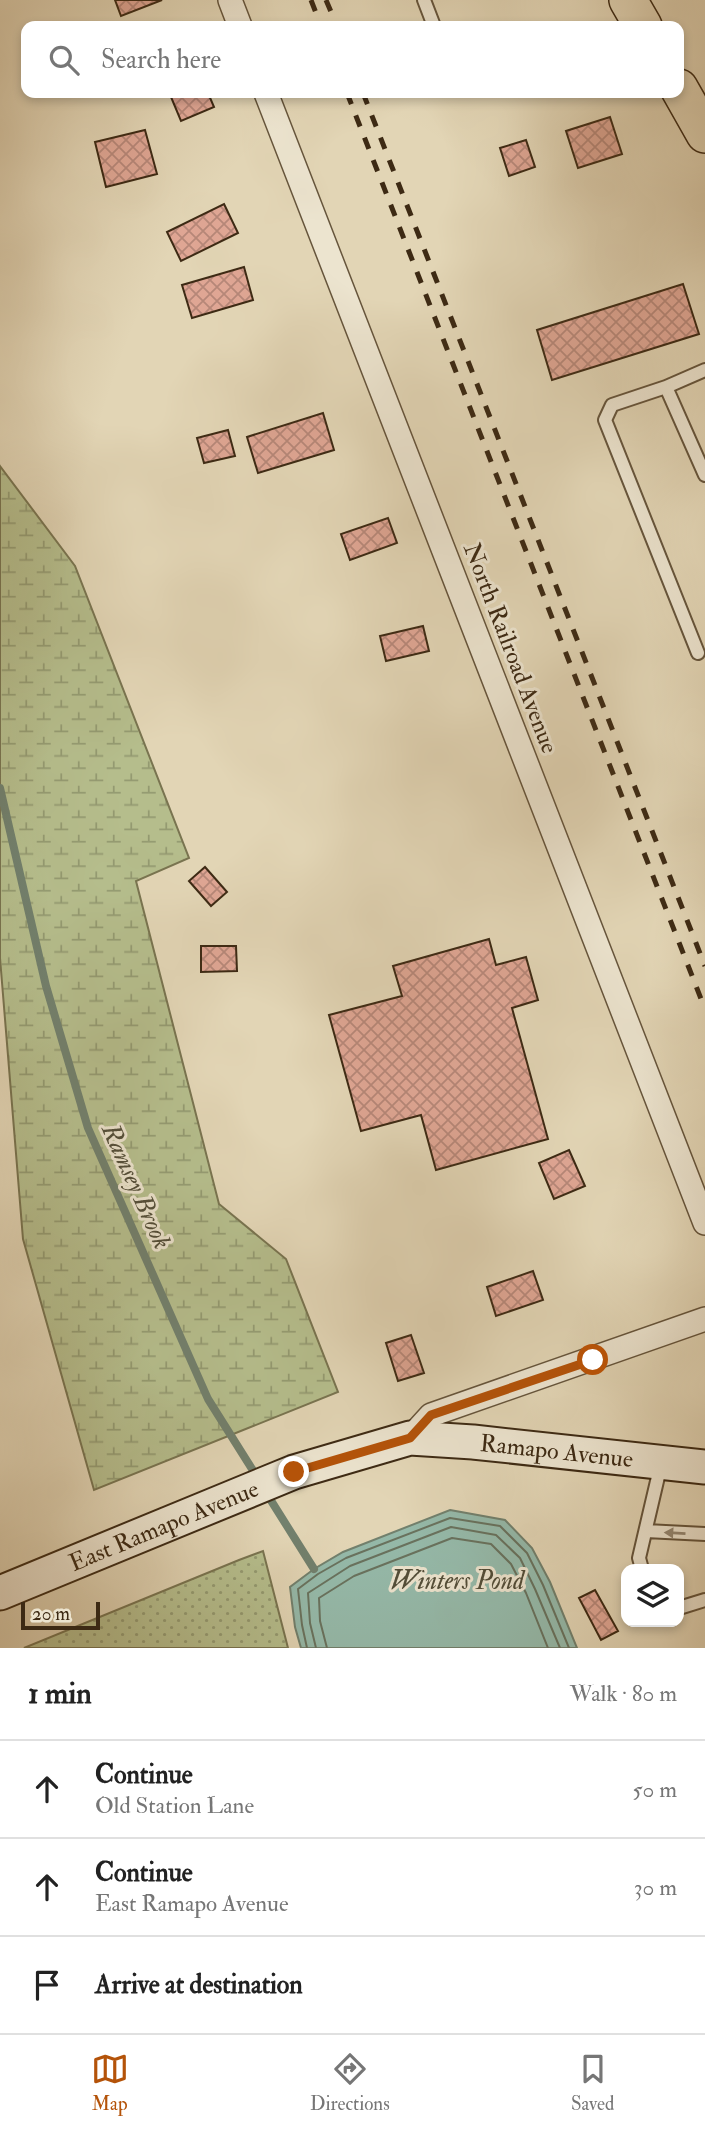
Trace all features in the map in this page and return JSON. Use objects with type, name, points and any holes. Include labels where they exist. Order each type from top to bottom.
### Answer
[{"type":"main road","points":[[684,98],[705,134]]},
{"type":"street","points":[[230,0],[238,21]]},
{"type":"street","name":"North Railroad Avenue","points":[[268,98],[705,1223]]},
{"type":"street","points":[[410,1438],[431,1415],[705,1319]]},
{"type":"street","name":"Ramapo Avenue","points":[[410,1438],[473,1442],[705,1467]]},
{"type":"street","name":"East Ramapo Avenue","points":[[0,1593],[294,1472],[410,1438]]},
{"type":"lane","points":[[424,0],[432,21]]},
{"type":"lane","points":[[698,653],[605,420],[612,404],[666,387],[705,370]]},
{"type":"lane","points":[[666,387],[705,475]]},
{"type":"lane","points":[[641,1564],[639,1558],[661,1464]]},
{"type":"lane","points":[[646,1531],[705,1534]]},
{"type":"lane","points":[[684,1606],[705,1600]]},
{"type":"green space","points":[[0,466],[75,566],[189,858],[136,881],[219,1204],[286,1259],[338,1392],[94,1490],[23,1239],[0,958]]},
{"type":"green space","points":[[263,1551],[288,1648],[24,1648],[239,1560]]},
{"type":"water","name":"Winters Pond","points":[[450,1510],[505,1520],[532,1548],[550,1582],[577,1648],[301,1648],[295,1627],[290,1587],[343,1552]]},
{"type":"building","points":[[115,0],[162,0],[121,16]]},
{"type":"building","points":[[171,98],[210,98],[214,107],[181,121]]},
{"type":"building","points":[[610,117],[622,154],[578,168],[566,131]]},
{"type":"building","points":[[145,130],[157,174],[106,187],[95,142]]},
{"type":"building","points":[[526,140],[535,167],[509,176],[500,148]]},
{"type":"building","points":[[224,204],[238,233],[181,261],[167,232]]},
{"type":"building","points":[[244,267],[253,300],[192,318],[182,285]]},
{"type":"building","points":[[683,284],[699,334],[552,380],[537,330]]},
{"type":"building","points":[[323,413],[334,450],[258,473],[247,437]]},
{"type":"building","points":[[228,430],[235,456],[204,463],[197,438]]},
{"type":"building","points":[[388,518],[397,543],[350,560],[341,534]]},
{"type":"building","points":[[423,626],[429,651],[386,661],[380,636]]},
{"type":"building","points":[[205,867],[227,892],[211,906],[189,881]]},
{"type":"building","points":[[489,939],[496,965],[526,957],[538,1000],[512,1008],[548,1139],[436,1170],[421,1115],[361,1131],[329,1015],[402,996],[393,966]]},
{"type":"building","points":[[201,946],[236,946],[237,971],[201,972]]},
{"type":"building","points":[[569,1150],[585,1186],[554,1199],[539,1163]]},
{"type":"building","points":[[533,1271],[543,1300],[496,1316],[487,1287]]},
{"type":"building","points":[[411,1335],[424,1373],[398,1381],[386,1343]]},
{"type":"building","points":[[595,1590],[618,1631],[601,1640],[579,1598]]},
{"type":"waterway","name":"Ramsey Brook","points":[[0,788],[46,986],[88,1128],[208,1399],[259,1480]]},
{"type":"waterway","name":"Ramsey Brook","points":[[265,1491],[314,1569]]},
{"type":"railway","points":[[311,0],[319,21]]},
{"type":"railway","points":[[326,0],[335,21]]},
{"type":"railway","points":[[349,98],[705,1009]]},
{"type":"railway","points":[[365,98],[705,966]]},
{"type":"route","points":[[294,1472],[410,1438],[431,1415],[593,1360]]}]
